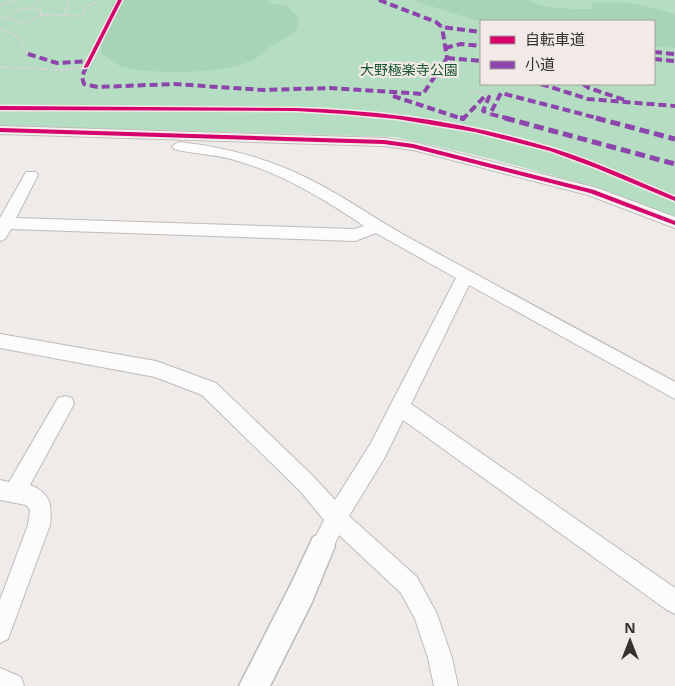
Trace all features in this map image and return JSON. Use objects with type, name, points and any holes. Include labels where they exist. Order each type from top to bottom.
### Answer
[{"type":"street","points":[[0,130],[384,142],[413,146],[592,191],[675,223]]},
{"type":"street","points":[[138,134],[145,144],[192,146],[239,156],[311,185],[344,204],[377,227],[675,391]]},
{"type":"street","points":[[31,175],[2,227],[355,235],[377,227]]},
{"type":"street","points":[[254,686],[302,592],[336,518],[378,450],[466,275]]},
{"type":"street","points":[[0,341],[156,369],[209,389],[307,484],[336,518],[409,585],[425,614],[440,658],[446,686]]},
{"type":"street","points":[[0,631],[39,525],[41,506],[31,496],[7,491],[65,404]]},
{"type":"street","points":[[400,407],[675,602]]},
{"type":"street","points":[[0,680],[12,686]]},
{"type":"path","points":[[0,6],[17,0]]},
{"type":"path","points":[[34,8],[40,0]]},
{"type":"path","points":[[64,16],[70,0]]},
{"type":"path","points":[[10,17],[16,22],[25,23],[35,20],[41,15],[84,16],[86,8],[99,0]]},
{"type":"path","points":[[0,18],[10,17],[18,10],[34,8],[41,11],[41,15]]},
{"type":"path","points":[[0,29],[18,37],[28,54]]},
{"type":"path","points":[[0,67],[62,70],[88,64]]},
{"type":"path","points":[[470,92],[485,96]]},
{"type":"path","points":[[489,97],[498,99]]},
{"type":"green space","name":"大野極楽寺公園","points":[[0,0],[675,0],[675,218],[602,189],[492,159],[396,137],[0,126]]},
{"type":"green space","points":[[114,0],[269,0],[268,3],[287,6],[299,18],[296,31],[255,59],[243,64],[226,68],[187,72],[147,71],[118,65],[102,54],[99,40]]},
{"type":"green space","points":[[412,0],[529,0],[542,6],[570,9],[595,9],[590,3],[602,2],[643,6],[675,14],[675,48],[655,46],[655,20],[471,19]]},
{"type":"marked path","points":[[379,0],[436,22],[442,27],[480,32]]},
{"type":"marked path","points":[[86,67],[82,77],[84,84],[98,87],[174,84],[263,90],[330,88],[423,94],[447,58],[442,27]]},
{"type":"marked path","points":[[445,48],[461,44],[480,46]]},
{"type":"marked path","points":[[655,52],[675,54]]},
{"type":"marked path","points":[[28,54],[57,63],[90,61]]},
{"type":"marked path","points":[[447,58],[480,61]]},
{"type":"marked path","points":[[655,59],[675,61]]},
{"type":"marked path","points":[[543,85],[588,99],[675,106]]},
{"type":"marked path","points":[[584,85],[625,100]]},
{"type":"marked path","points":[[675,139],[501,93],[490,114],[675,164]]},
{"type":"marked path","points":[[393,96],[463,119],[485,96],[489,97],[483,111],[490,114]]},
{"type":"cycle path","points":[[86,67],[120,0]]},
{"type":"cycle path","points":[[0,108],[296,110],[344,112],[397,118],[475,131],[552,150],[599,167],[675,199]]},
{"type":"cycle path","points":[[0,130],[384,142],[413,146],[592,191],[675,223]]}]
